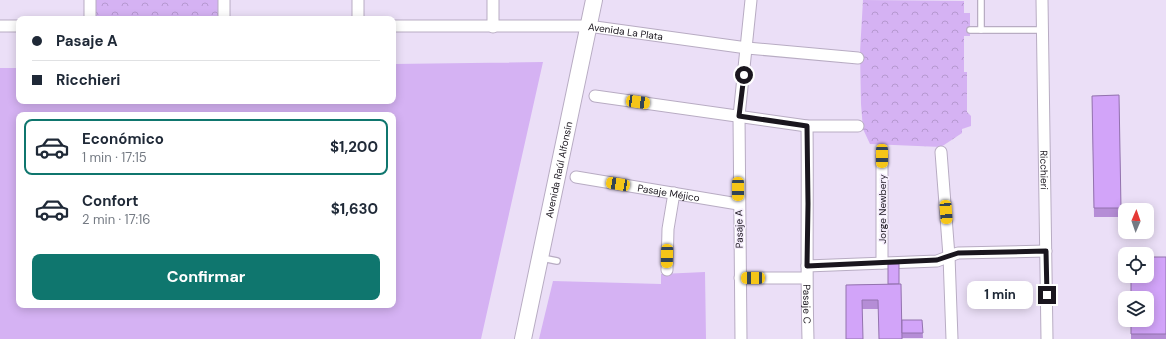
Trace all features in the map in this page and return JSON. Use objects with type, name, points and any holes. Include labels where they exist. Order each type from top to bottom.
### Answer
[{"type":"main road","name":"Avenida Raúl Alfonsín","points":[[523,339],[594,0]]},
{"type":"street","points":[[90,0],[90,16]]},
{"type":"street","points":[[224,0],[224,16]]},
{"type":"street","points":[[358,0],[358,16]]},
{"type":"street","points":[[493,0],[493,27]]},
{"type":"street","name":"Pasaje A","points":[[741,339],[738,204],[739,116],[751,0]]},
{"type":"street","name":"Ricchieri","points":[[1042,0],[1048,339]]},
{"type":"street","points":[[0,26],[16,26]]},
{"type":"street","name":"Avenida La Plata","points":[[396,26],[588,26],[747,48],[858,58]]},
{"type":"street","points":[[595,96],[807,126],[858,126]]},
{"type":"street","name":"Pasaje C","points":[[807,126],[808,204],[806,278],[808,339]]},
{"type":"street","points":[[941,152],[949,256],[952,339]]},
{"type":"street","name":"Jorge Newbery","points":[[882,156],[882,263]]},
{"type":"street","name":"Pasaje Méjico","points":[[576,177],[738,204]]},
{"type":"street","points":[[667,270],[668,229],[674,193]]},
{"type":"street","points":[[807,266],[937,260],[958,253],[1046,251]]},
{"type":"street","points":[[740,278],[806,278]]},
{"type":"lane","points":[[981,0],[981,30]]},
{"type":"lane","points":[[970,30],[1042,30]]},
{"type":"lane","points":[[540,258],[557,261]]},
{"type":"green space","points":[[94,0],[220,0],[220,16],[94,16]]},
{"type":"green space","points":[[863,0],[964,1],[964,13],[970,13],[970,36],[964,36],[964,72],[967,72],[967,112],[971,116],[971,126],[962,129],[962,133],[941,147],[870,144],[863,129],[861,104],[860,52]]},
{"type":"green space","points":[[543,62],[481,339],[0,339],[0,68],[16,68],[16,104],[396,104],[396,64]]},
{"type":"green space","points":[[705,272],[706,339],[539,339],[553,281],[661,284],[661,274]]},
{"type":"building","points":[[1119,95],[1121,203],[1118,203],[1118,208],[1094,208],[1092,96]]},
{"type":"building","points":[[1154,257],[1166,257],[1166,334],[1131,334],[1131,327],[1154,327],[1154,291],[1131,291],[1131,283],[1154,283]]},
{"type":"building","points":[[888,264],[899,264],[899,284],[888,284]]},
{"type":"building","points":[[901,284],[902,339],[879,339],[878,300],[862,300],[863,339],[846,339],[846,285]]},
{"type":"building","points":[[902,320],[922,320],[923,333],[902,333]]},
{"type":"route","points":[[744,75],[739,116],[807,126],[807,266],[937,260],[958,253],[1046,251],[1047,295]]}]
